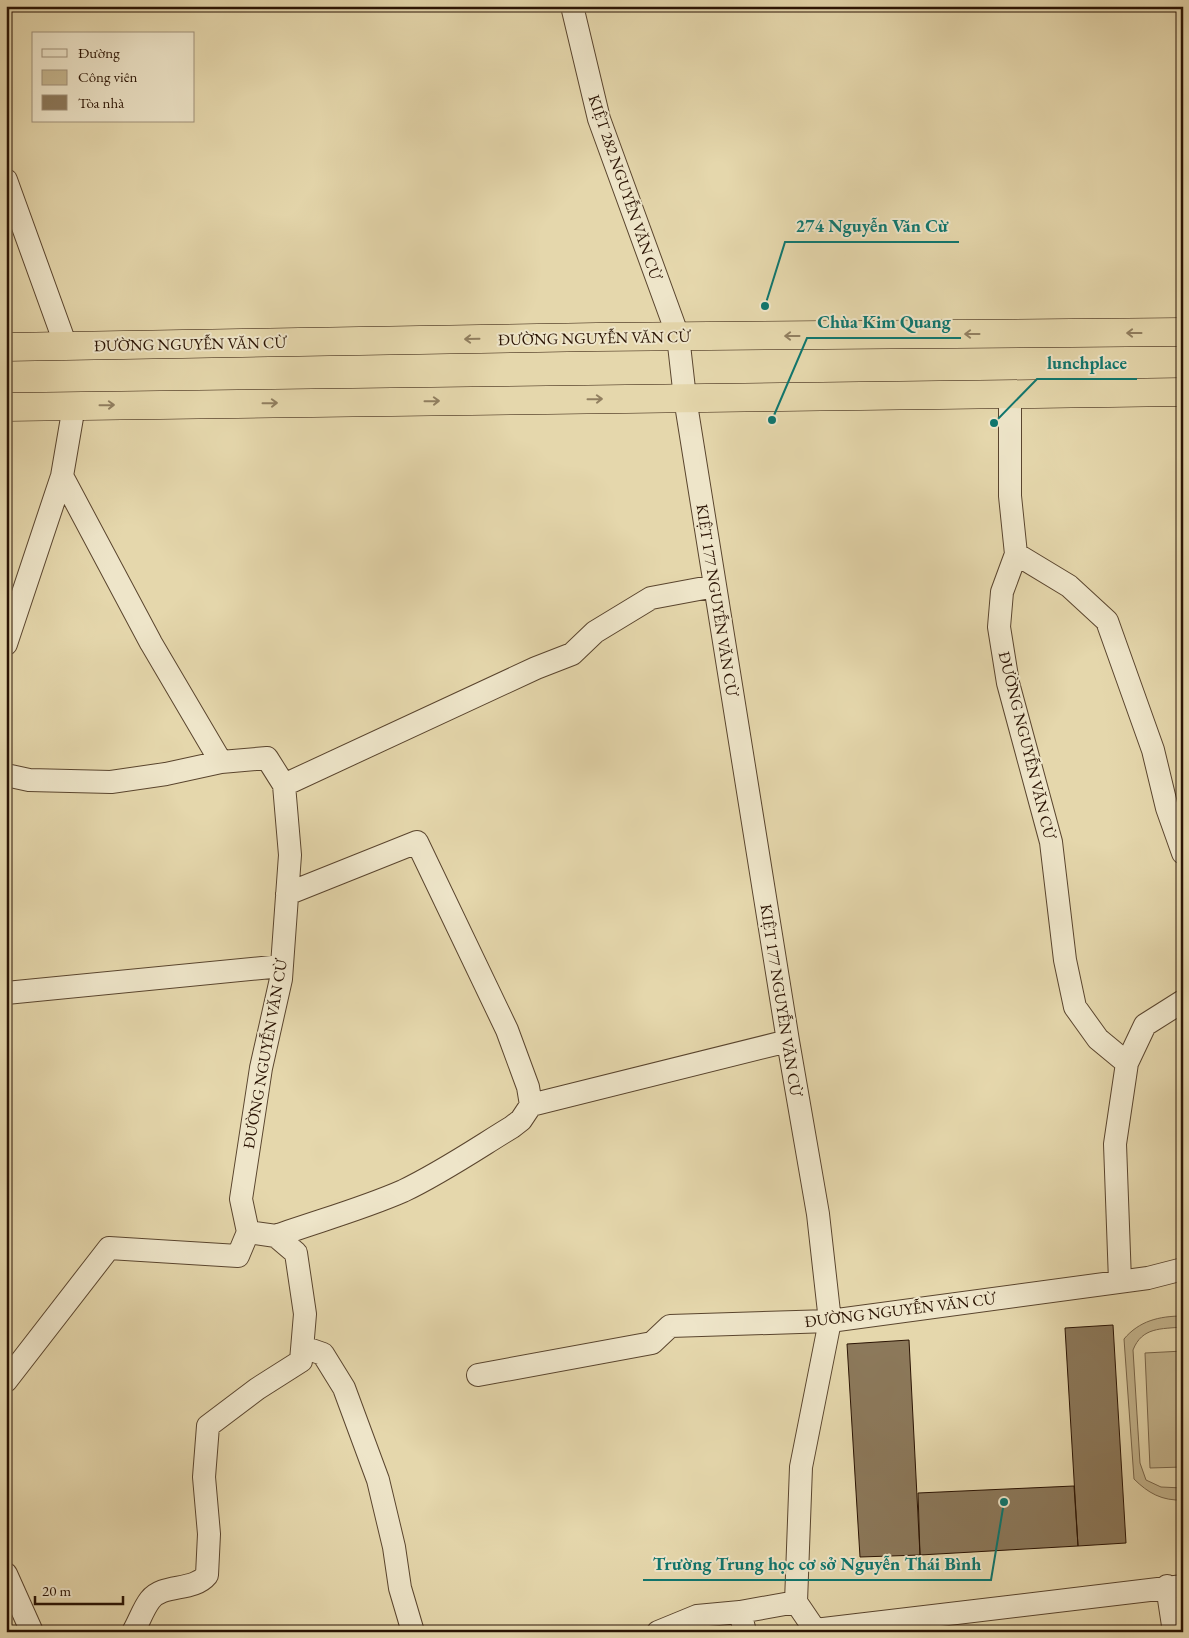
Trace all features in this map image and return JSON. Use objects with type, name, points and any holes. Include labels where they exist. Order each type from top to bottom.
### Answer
[{"type":"highway","name":"ĐƯỜNG NGUYỄN VĂN CỪ","points":[[6,347],[678,336],[1183,332]]},
{"type":"highway","points":[[6,406],[1183,392]]},
{"type":"street","name":"KIỆT 282 NGUYỄN VĂN CỪ","points":[[572,6],[599,119],[678,336],[685,398]]},
{"type":"street","points":[[6,180],[66,346]]},
{"type":"street","points":[[1010,394],[1010,496],[1016,554],[1069,586],[1107,621],[1153,750],[1168,808],[1183,853]]},
{"type":"street","name":"KIỆT 177 NGUYỄN VĂN CỪ","points":[[685,398],[788,1041],[818,1214],[830,1321],[801,1467],[796,1602]]},
{"type":"street","points":[[6,644],[15,595],[62,476],[74,406]]},
{"type":"street","points":[[62,476],[150,643],[221,762]]},
{"type":"street","name":"ĐƯỜNG NGUYỄN VĂN CỪ","points":[[1016,554],[1002,592],[999,627],[1008,683],[1051,842],[1065,960],[1075,1007],[1098,1039],[1127,1063]]},
{"type":"street","points":[[284,786],[536,668],[572,654],[595,632],[651,598],[715,586]]},
{"type":"street","name":"ĐƯỜNG NGUYỄN VĂN CỪ","points":[[6,775],[29,780],[111,782],[166,774],[221,762],[267,758],[284,786],[290,856],[281,979],[261,1068],[241,1199],[248,1232]]},
{"type":"street","points":[[6,1381],[109,1248],[238,1256],[248,1232],[276,1236],[369,1204],[438,1173],[512,1127],[521,1120],[531,1104],[528,1087],[507,1030],[417,842],[287,894]]},
{"type":"street","points":[[6,993],[282,966]]},
{"type":"street","points":[[1120,1281],[1115,1144],[1127,1063],[1145,1025],[1183,1001]]},
{"type":"street","points":[[531,1104],[788,1041]]},
{"type":"street","points":[[134,1632],[150,1600],[156,1595],[196,1584],[206,1575],[209,1534],[204,1477],[208,1426],[257,1389],[301,1361],[305,1314],[296,1253],[276,1236]]},
{"type":"street","name":"ĐƯỜNG NGUYỄN VĂN CỪ","points":[[478,1375],[652,1343],[670,1326],[830,1321],[1148,1278],[1183,1268]]},
{"type":"street","points":[[302,1346],[323,1354],[344,1388],[378,1480],[394,1547],[400,1588],[414,1632]]},
{"type":"street","points":[[6,1574],[32,1632]]},
{"type":"street","points":[[658,1632],[697,1616],[743,1622],[796,1602],[816,1630],[1175,1586],[1174,1632]]},
{"type":"green space","points":[[1183,1316],[1183,1327],[1160,1329],[1147,1333],[1137,1342],[1133,1350],[1140,1463],[1146,1480],[1161,1487],[1183,1488],[1183,1500],[1175,1500],[1156,1495],[1134,1479],[1124,1339],[1136,1328],[1150,1321],[1166,1317]]},
{"type":"green space","points":[[1183,1351],[1183,1467],[1150,1468],[1145,1353]]},
{"type":"building","points":[[1113,1325],[1126,1543],[1078,1546],[1065,1328]]},
{"type":"building","points":[[909,1340],[920,1555],[860,1557],[847,1344]]},
{"type":"building","points":[[1074,1486],[1078,1546],[920,1555],[918,1493]]},
{"type":"place","name":"274 Nguyễn Văn Cừ","points":[[765,306]]},
{"type":"place","name":"Chùa Kim Quang","points":[[772,420]]},
{"type":"place","name":"lunchplace","points":[[994,423]]},
{"type":"place","name":"Trường Trung học cơ sở Nguyễn Thái Bình","points":[[1004,1502]]}]
